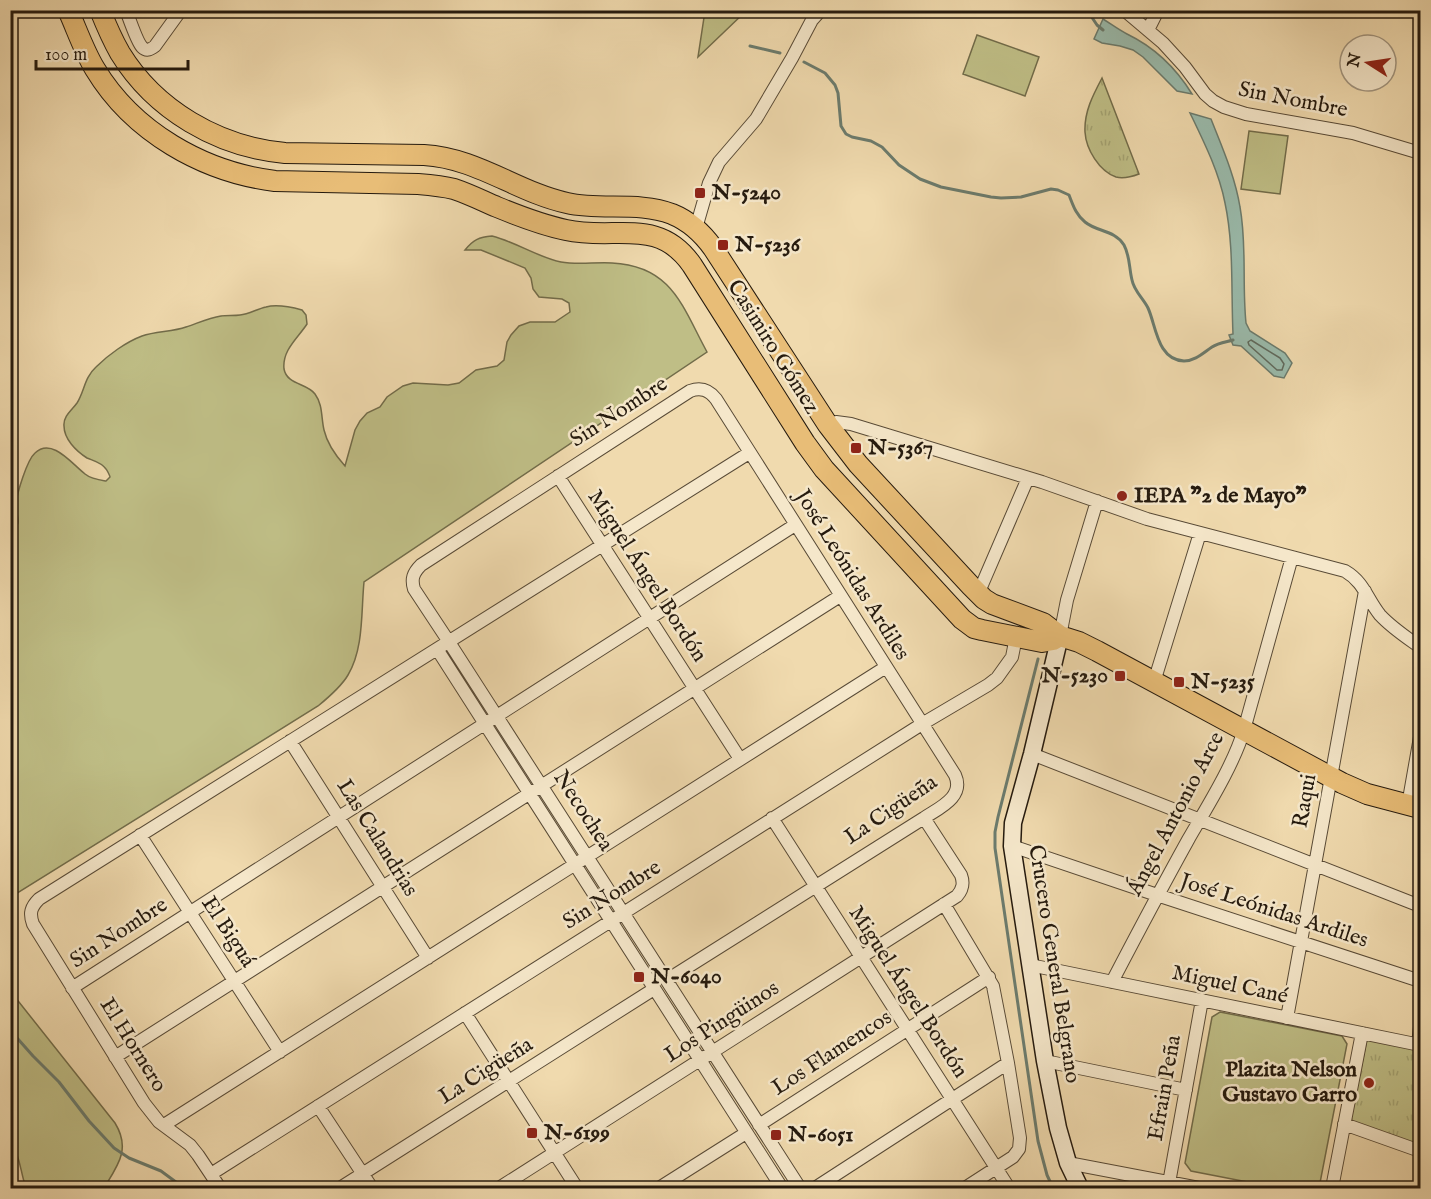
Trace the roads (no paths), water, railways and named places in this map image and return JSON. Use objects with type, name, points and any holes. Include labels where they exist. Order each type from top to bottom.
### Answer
[{"type":"main road","name":"Casimiro Gómez","points":[[68,10],[92,63],[120,102],[167,142],[207,163],[242,175],[275,181],[441,186],[549,226],[595,234],[651,235],[675,245],[684,254],[805,443],[834,481],[962,619],[974,627],[1042,642],[1060,636]]},
{"type":"main road","name":"Casimiro Gómez","points":[[100,10],[121,54],[149,90],[184,118],[230,141],[262,150],[285,153],[445,157],[475,166],[559,201],[600,206],[630,206],[673,214],[696,228],[705,237],[828,425],[858,464],[978,594],[992,604],[1043,623],[1060,636],[1087,646],[1331,777],[1367,794],[1414,807]]},
{"type":"main road","points":[[595,234],[600,206]]},
{"type":"main road","points":[[805,443],[828,425]]},
{"type":"street","points":[[126,10],[141,45],[148,50],[155,46],[181,10]]},
{"type":"street","points":[[696,228],[714,170],[723,155],[756,119],[812,20],[821,10]]},
{"type":"street","name":"Sin Nombre","points":[[1124,10],[1174,54],[1205,94],[1224,107],[1246,114],[1353,134],[1420,153]]},
{"type":"street","points":[[1148,30],[1158,10]]},
{"type":"street","name":"Sin Nombre","points":[[413,576],[421,565],[558,476],[690,391],[702,389]]},
{"type":"street","name":"José Leónidas Ardiles","points":[[702,389],[712,394],[955,775],[957,790]]},
{"type":"street","points":[[828,425],[836,422],[851,424],[1028,478],[1134,515],[1345,571],[1357,580],[1374,607],[1390,625],[1420,647]]},
{"type":"street","points":[[140,835],[750,453]]},
{"type":"street","name":"Miguel Ángel Bordón","points":[[558,476],[740,759]]},
{"type":"street","points":[[978,594],[1028,478]]},
{"type":"street","name":"Crucero General Belgrano","points":[[1080,1188],[1068,1163],[1058,1128],[1045,1061],[1012,846],[1013,823],[1032,754],[1067,600],[1097,501]]},
{"type":"street","name":"Sin Nombre","points":[[72,988],[795,525]]},
{"type":"street","points":[[1154,682],[1200,533]]},
{"type":"street","name":"Ángel Antonio Arce","points":[[1112,982],[1234,755],[1244,730],[1292,557]]},
{"type":"street","name":"Necochea","points":[[413,576],[414,589],[800,1188]]},
{"type":"street","name":"Raqui","points":[[1287,1018],[1365,591]]},
{"type":"street","points":[[115,1057],[840,596]]},
{"type":"street","name":"Sin Nombre","points":[[211,1174],[921,724],[988,685],[997,678],[1012,657],[1016,637]]},
{"type":"street","name":"Necochea","points":[[437,649],[782,1188]]},
{"type":"street","name":"Sin Nombre","points":[[164,1125],[886,667]]},
{"type":"street","points":[[1414,807],[1420,737]]},
{"type":"street","name":"Las Calandrias","points":[[290,741],[428,958]]},
{"type":"street","points":[[1032,754],[1420,906]]},
{"type":"street","name":"La Cigüeña","points":[[666,980],[924,818],[950,800],[957,790]]},
{"type":"street","name":"Los Pingüinos","points":[[499,1188],[957,896],[963,886],[961,875],[924,818]]},
{"type":"street","name":"Miguel Ángel Bordón","points":[[772,819],[1009,1188]]},
{"type":"street","name":"El Hornero","points":[[140,835],[39,899],[30,910],[33,924],[151,1113],[190,1145],[220,1188]]},
{"type":"street","name":"El Biguá","points":[[140,835],[280,1052]]},
{"type":"street","name":"José Leónidas Ardiles","points":[[1012,846],[1420,981]]},
{"type":"street","points":[[945,904],[989,977],[995,993],[1020,1138],[1019,1149],[1013,1157],[965,1188]]},
{"type":"street","name":"Miguel Cané","points":[[1030,965],[1419,1045]]},
{"type":"street","name":"Los Flamencos","points":[[759,1125],[989,977]]},
{"type":"street","name":"La Cigüeña","points":[[340,1188],[654,988]]},
{"type":"street","name":"Efrain Peña","points":[[1169,1183],[1202,1000]]},
{"type":"street","points":[[465,1013],[577,1188]]},
{"type":"street","points":[[1419,1045],[1420,1027]]},
{"type":"street","points":[[1332,1188],[1362,1033]]},
{"type":"street","points":[[1045,1061],[1186,1090]]},
{"type":"street","points":[[815,1188],[1008,1063]]},
{"type":"street","points":[[318,1106],[372,1188]]},
{"type":"street","points":[[1344,1124],[1420,1151]]},
{"type":"street","points":[[659,1188],[746,1133]]},
{"type":"street","points":[[1068,1163],[1199,1188]]},
{"type":"water","points":[[1103,19],[1155,52],[1172,67],[1192,94],[1177,91],[1133,50],[1094,39]]},
{"type":"water","points":[[1190,113],[1211,119],[1228,162],[1238,195],[1242,221],[1246,323],[1250,331],[1285,353],[1292,363],[1284,378],[1274,376],[1241,346],[1233,345],[1229,335],[1233,334],[1228,219],[1215,169]]},
{"type":"waterway","points":[[1087,10],[1103,30]]},
{"type":"waterway","points":[[750,46],[780,53]]},
{"type":"waterway","points":[[804,62],[825,73],[835,85],[838,93],[841,126],[846,134],[871,141],[882,147],[899,165],[920,179],[941,187],[991,197],[1021,197],[1051,189],[1069,195],[1075,210],[1082,219],[1116,236],[1124,245],[1133,284],[1148,308],[1159,341],[1168,355],[1175,359],[1188,361],[1214,346],[1233,340]]},
{"type":"waterway","points":[[1038,659],[998,817],[995,848],[1038,1141],[1053,1188]]},
{"type":"waterway","points":[[10,1030],[59,1082],[89,1121],[114,1148],[129,1158],[161,1171],[184,1188]]},
{"type":"place","name":"N-5240","points":[[700,193]]},
{"type":"place","name":"N-5236","points":[[723,245]]},
{"type":"place","name":"N-5367","points":[[856,448]]},
{"type":"place","name":"IEPA \"2 de Mayo\"","points":[[1122,496]]},
{"type":"place","name":"N-5230","points":[[1120,676]]},
{"type":"place","name":"N-5235","points":[[1179,682]]},
{"type":"place","name":"N-6040","points":[[639,977]]},
{"type":"place","name":"Plazita Nelson Gustavo Garro","points":[[1369,1083]]},
{"type":"place","name":"N-6199","points":[[532,1133]]},
{"type":"place","name":"N-6051","points":[[776,1135]]}]
